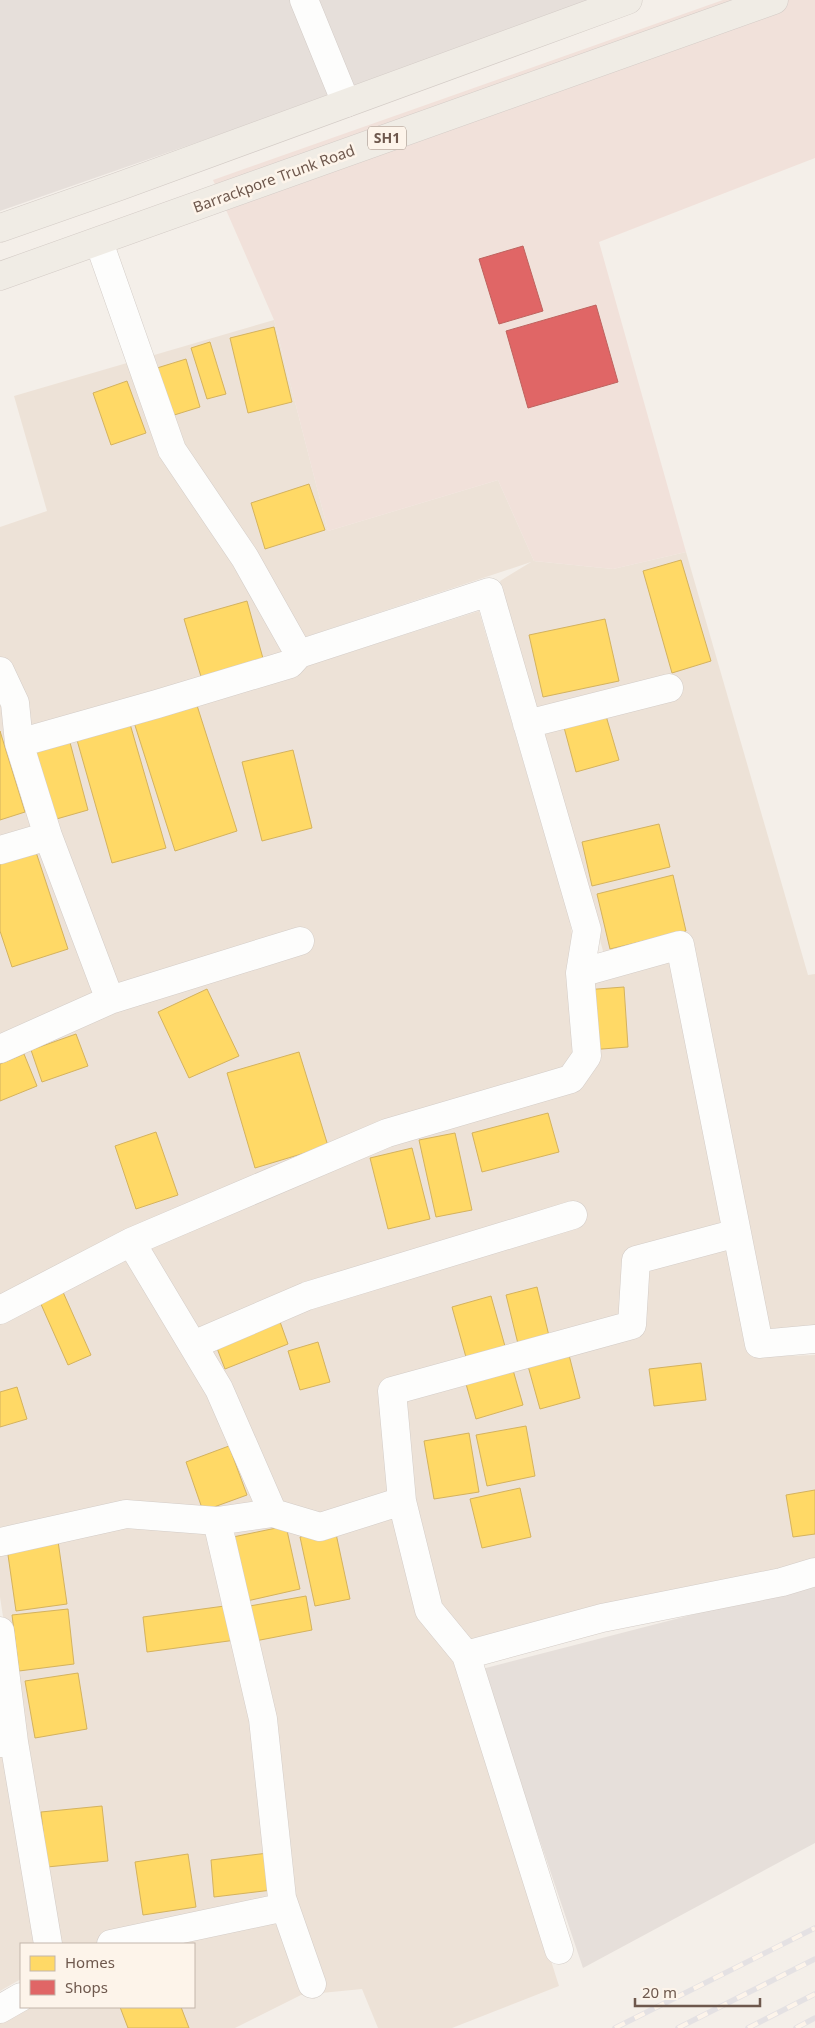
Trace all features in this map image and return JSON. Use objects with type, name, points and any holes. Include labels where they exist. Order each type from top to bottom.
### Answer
[{"type":"main road","points":[[0,228],[346,103],[593,6],[628,0]]},
{"type":"main road","name":"Barrackpore Trunk Road","points":[[0,276],[774,0]]},
{"type":"street","points":[[304,0],[346,103]]},
{"type":"street","points":[[99,242],[172,450],[245,558],[299,654]]},
{"type":"street","points":[[0,1310],[131,1242],[387,1132],[571,1079],[587,1056],[580,973],[588,930],[489,592],[299,654],[290,664],[18,743]]},
{"type":"street","points":[[0,671],[15,703],[18,743],[48,836],[110,1000]]},
{"type":"street","points":[[528,724],[669,688]]},
{"type":"street","points":[[0,850],[48,836]]},
{"type":"street","points":[[0,1049],[110,1000],[300,941]]},
{"type":"street","points":[[580,973],[680,945],[759,1344],[815,1339]]},
{"type":"street","points":[[193,1345],[307,1296],[573,1215]]},
{"type":"street","points":[[559,1950],[466,1655],[429,1610],[402,1501],[392,1391],[632,1326],[636,1260],[737,1233]]},
{"type":"street","points":[[131,1242],[219,1389],[274,1513]]},
{"type":"street","points":[[0,1542],[126,1514],[217,1521],[274,1513],[320,1527],[402,1501]]},
{"type":"street","points":[[217,1521],[263,1719],[282,1898],[312,1984]]},
{"type":"street","points":[[466,1655],[602,1618],[782,1582],[815,1572]]},
{"type":"street","points":[[0,1632],[7,1742],[48,1943]]},
{"type":"street","points":[[116,1943],[285,1907]]},
{"type":"street","points":[[0,2009],[20,1998]]},
{"type":"shaded area","points":[[0,0],[605,0],[0,211]]},
{"type":"shaded area","points":[[723,0],[815,0],[815,158],[599,242],[686,552],[613,569],[534,561],[498,480],[328,531],[274,320],[213,180]]},
{"type":"shaded area","points":[[274,320],[328,531],[498,480],[534,561],[613,569],[686,552],[808,975],[815,974],[815,1325],[770,1329],[687,936],[605,958],[500,581],[531,562],[287,643],[296,659],[313,664],[479,611],[570,921],[580,986],[671,962],[754,1357],[815,1355],[815,1561],[444,1647],[460,1673],[559,1986],[452,2028],[378,2028],[362,1989],[301,1995],[235,2028],[0,2028],[0,2020],[20,2008],[195,2008],[195,1943],[53,1943],[0,1597],[0,527],[47,511],[14,396]]},
{"type":"shaded area","points":[[815,1583],[815,1843],[583,1968],[482,1669]]},
{"type":"shaded area","points":[[0,1693],[37,1943],[20,1943],[20,1980],[0,1991]]},
{"type":"building: Homes","points":[[274,327],[292,402],[248,413],[230,338]]},
{"type":"building: Homes","points":[[210,342],[226,394],[207,399],[191,348]]},
{"type":"building: Homes","points":[[186,359],[200,407],[171,416],[157,368]]},
{"type":"building: Homes","points":[[127,381],[146,433],[111,445],[93,393]]},
{"type":"building: Homes","points":[[309,484],[325,530],[265,549],[251,503]]},
{"type":"building: Homes","points":[[681,560],[711,661],[672,673],[643,571]]},
{"type":"building: Homes","points":[[247,601],[264,662],[202,680],[184,619]]},
{"type":"building: Homes","points":[[605,619],[619,681],[543,697],[529,635]]},
{"type":"building: Homes","points":[[194,696],[237,831],[175,851],[132,716]]},
{"type":"building: Homes","points":[[604,709],[619,760],[576,772],[562,720]]},
{"type":"building: Homes","points":[[128,717],[166,848],[112,863],[75,733]]},
{"type":"building: Homes","points":[[0,731],[25,812],[0,820]]},
{"type":"building: Homes","points":[[68,735],[88,810],[46,822],[26,747]]},
{"type":"building: Homes","points":[[293,750],[312,828],[262,841],[242,762]]},
{"type":"building: Homes","points":[[659,824],[670,867],[592,886],[582,842]]},
{"type":"building: Homes","points":[[33,843],[68,949],[12,967],[0,931],[0,853]]},
{"type":"building: Homes","points":[[673,875],[686,931],[610,949],[597,894]]},
{"type":"building: Homes","points":[[624,987],[628,1047],[589,1050],[584,990]]},
{"type":"building: Homes","points":[[207,989],[239,1056],[189,1078],[158,1012]]},
{"type":"building: Homes","points":[[76,1034],[88,1066],[42,1082],[31,1050]]},
{"type":"building: Homes","points":[[299,1052],[328,1146],[255,1168],[227,1073]]},
{"type":"building: Homes","points":[[24,1054],[37,1086],[0,1101],[0,1064]]},
{"type":"building: Homes","points":[[548,1113],[559,1152],[482,1172],[472,1133]]},
{"type":"building: Homes","points":[[156,1132],[178,1195],[136,1209],[115,1146]]},
{"type":"building: Homes","points":[[455,1133],[472,1210],[436,1217],[419,1140]]},
{"type":"building: Homes","points":[[412,1148],[430,1219],[388,1229],[370,1158]]},
{"type":"building: Homes","points":[[537,1287],[551,1344],[520,1352],[506,1295]]},
{"type":"building: Homes","points":[[63,1292],[91,1355],[68,1365],[40,1302]]},
{"type":"building: Homes","points":[[491,1296],[508,1357],[469,1368],[452,1307]]},
{"type":"building: Homes","points":[[279,1319],[288,1344],[225,1369],[215,1343]]},
{"type":"building: Homes","points":[[318,1342],[330,1382],[300,1390],[288,1351]]},
{"type":"building: Homes","points":[[569,1355],[580,1398],[540,1409],[528,1366]]},
{"type":"building: Homes","points":[[511,1363],[523,1405],[476,1419],[464,1377]]},
{"type":"building: Homes","points":[[701,1363],[706,1400],[654,1406],[649,1369]]},
{"type":"building: Homes","points":[[17,1387],[27,1419],[0,1427],[0,1392]]},
{"type":"building: Homes","points":[[526,1426],[535,1476],[487,1486],[476,1435]]},
{"type":"building: Homes","points":[[469,1433],[479,1492],[434,1499],[424,1441]]},
{"type":"building: Homes","points":[[229,1446],[247,1495],[203,1511],[186,1462]]},
{"type":"building: Homes","points":[[520,1488],[531,1537],[482,1548],[470,1499]]},
{"type":"building: Homes","points":[[815,1490],[815,1534],[793,1537],[786,1495]]},
{"type":"building: Homes","points":[[286,1526],[300,1589],[247,1601],[233,1537]]},
{"type":"building: Homes","points":[[335,1529],[350,1599],[315,1606],[300,1537]]},
{"type":"building: Homes","points":[[58,1541],[67,1604],[16,1611],[7,1548]]},
{"type":"building: Homes","points":[[306,1596],[312,1630],[250,1642],[244,1607]]},
{"type":"building: Homes","points":[[232,1605],[236,1640],[147,1652],[143,1617]]},
{"type":"building: Homes","points":[[68,1609],[74,1664],[19,1671],[12,1615]]},
{"type":"building: Homes","points":[[78,1673],[87,1729],[35,1738],[25,1681]]},
{"type":"building: Homes","points":[[102,1806],[108,1861],[47,1867],[41,1812]]},
{"type":"building: Homes","points":[[268,1853],[272,1890],[214,1897],[211,1860]]},
{"type":"building: Homes","points":[[188,1854],[196,1907],[143,1915],[135,1862]]},
{"type":"building: Homes","points":[[120,2008],[181,2008],[189,2028],[128,2028]]},
{"type":"building: Shops","points":[[523,246],[543,311],[499,324],[479,259]]},
{"type":"building: Shops","points":[[596,305],[618,382],[528,408],[506,331]]},
{"type":"railway","points":[[615,2028],[815,1928]]},
{"type":"railway","points":[[678,2028],[815,1959]]},
{"type":"railway","points":[[748,2028],[815,1994]]},
{"type":"railway","points":[[796,2028],[815,2018]]}]
